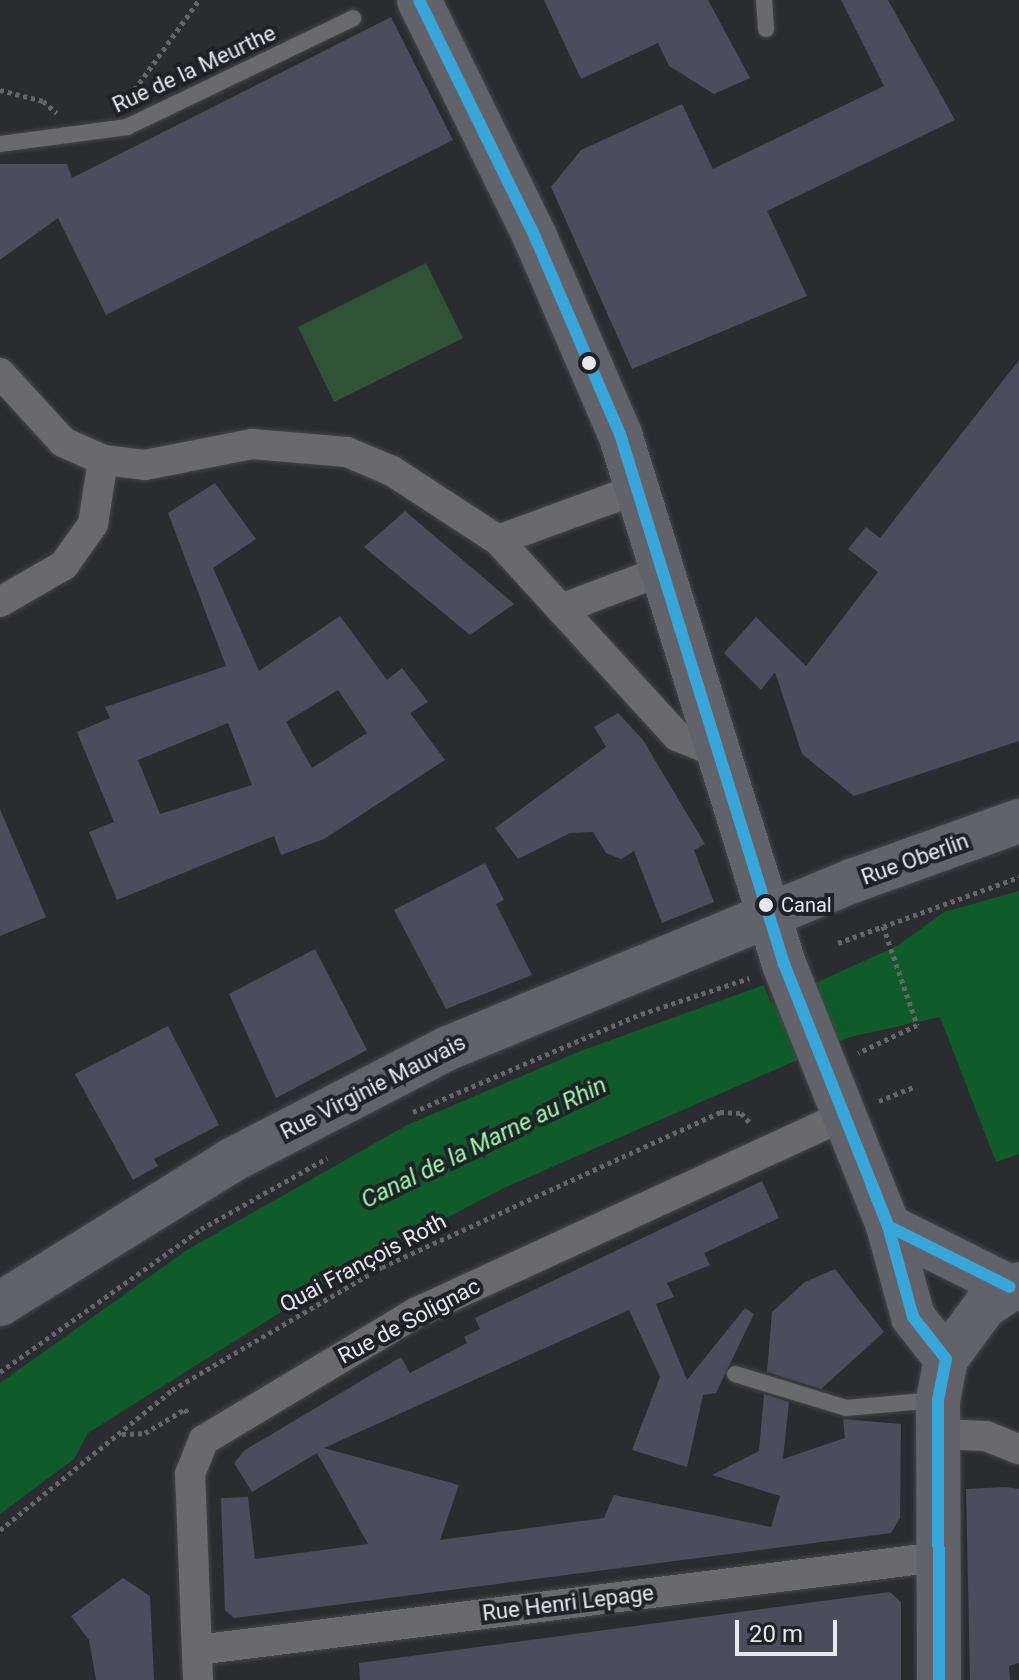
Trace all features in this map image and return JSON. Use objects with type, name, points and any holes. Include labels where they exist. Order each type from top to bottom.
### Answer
[{"type":"main road","points":[[419,0],[535,237],[640,488],[724,755],[769,919],[888,1226],[913,1317],[940,1398]]},
{"type":"main road","name":"Rue Oberlin","points":[[769,919],[1019,821]]},
{"type":"main road","name":"Rue Virginie Mauvais","points":[[0,1304],[232,1160],[401,1070],[599,982],[769,919]]},
{"type":"main road","points":[[888,1226],[1014,1285],[964,1329],[940,1398],[939,1680]]},
{"type":"street","points":[[0,373],[63,442],[103,460],[145,465],[252,444],[347,452],[392,471],[498,540],[677,736],[724,755]]},
{"type":"street","points":[[0,602],[64,565],[93,524],[103,460]]},
{"type":"street","points":[[498,540],[640,488]]},
{"type":"street","points":[[561,609],[667,569]]},
{"type":"street","name":"Rue de Solignac","points":[[198,1680],[190,1474],[204,1440],[415,1313],[764,1148],[845,1115]]},
{"type":"street","points":[[940,1398],[986,1436],[1019,1449]]},
{"type":"street","name":"Rue Henri Lepage","points":[[197,1650],[938,1557]]},
{"type":"lane","points":[[764,0],[766,29]]},
{"type":"lane","name":"Rue de la Meurthe","points":[[0,144],[103,133],[353,18]]},
{"type":"lane","points":[[735,1374],[846,1408],[940,1398]]},
{"type":"path","points":[[103,133],[199,0]]},
{"type":"path","points":[[0,90],[51,106],[64,137]]},
{"type":"path","points":[[879,1038],[916,1021],[886,932],[883,926],[838,943],[1019,877]]},
{"type":"path","points":[[403,1115],[641,1014],[789,975]]},
{"type":"path","name":"Quai François Roth","points":[[0,1530],[172,1390],[382,1267],[706,1118],[741,1113],[764,1148]]},
{"type":"path","points":[[0,1372],[201,1229],[336,1153]]},
{"type":"path","points":[[76,1307],[81,1315]]},
{"type":"path","points":[[121,1434],[145,1433],[185,1409]]},
{"type":"shaded area","points":[[426,263],[463,338],[334,402],[298,327]]},
{"type":"water","name":"Canal de la Marne au Rhin","points":[[1019,891],[1019,1154],[996,1162],[940,1017],[850,1037],[504,1188],[358,1264],[88,1433],[74,1459],[0,1514],[0,1383],[187,1250],[407,1125],[583,1050],[764,985],[771,1003],[897,946],[944,912]]},
{"type":"building","points":[[544,0],[708,0],[750,78],[714,94],[669,66],[658,43],[581,79]]},
{"type":"building","points":[[841,0],[888,0],[955,120],[767,211],[807,296],[632,369],[551,187],[581,150],[682,104],[713,169],[884,86]]},
{"type":"building","points":[[391,17],[453,140],[106,315],[58,218],[0,260],[0,164],[67,164],[72,178]]},
{"type":"building","points":[[1019,360],[1019,741],[854,796],[802,754],[775,672],[761,690],[724,653],[756,617],[806,666],[878,572],[848,549],[866,527],[880,538]]},
{"type":"building","points":[[215,483],[256,539],[213,568],[259,671],[340,616],[387,680],[402,668],[428,702],[410,713],[445,760],[324,839],[281,855],[274,836],[117,900],[89,832],[114,822],[77,732],[110,718],[105,707],[226,666],[168,513]],"holes":[[[338,690],[367,733],[312,768],[286,722]],[[228,723],[252,785],[160,814],[138,760]]]},
{"type":"building","points":[[405,511],[514,604],[470,635],[364,547]]},
{"type":"building","points":[[618,713],[643,740],[705,844],[694,850],[714,902],[662,923],[634,851],[621,859],[606,853],[593,832],[570,833],[518,859],[495,828],[606,747],[594,727]]},
{"type":"building","points":[[0,809],[46,917],[0,936]]},
{"type":"building","points":[[485,863],[504,900],[496,904],[532,975],[446,1009],[394,910]]},
{"type":"building","points":[[315,949],[367,1050],[276,1098],[229,994]]},
{"type":"building","points":[[168,1026],[219,1125],[154,1159],[158,1166],[133,1180],[75,1074]]},
{"type":"building","points":[[762,1181],[779,1218],[704,1253],[710,1265],[667,1283],[674,1297],[656,1304],[687,1380],[745,1308],[754,1314],[716,1393],[703,1395],[687,1467],[632,1450],[660,1377],[629,1310],[324,1448],[459,1485],[440,1540],[604,1518],[614,1495],[771,1527],[780,1496],[712,1475],[759,1451],[764,1394],[789,1402],[783,1459],[845,1438],[843,1419],[901,1424],[900,1518],[891,1533],[234,1618],[225,1610],[221,1498],[248,1497],[255,1559],[368,1544],[317,1453],[252,1492],[234,1463],[245,1450],[401,1357],[410,1373],[467,1343],[464,1337],[480,1329],[475,1318]]},
{"type":"building","points":[[835,1269],[884,1332],[821,1389],[767,1372],[772,1312],[805,1282]]},
{"type":"building","points":[[966,1489],[1019,1489],[1019,1663],[1009,1666],[1010,1680],[970,1680]]},
{"type":"building","points":[[123,1578],[150,1596],[154,1680],[96,1680],[89,1640],[71,1616]]},
{"type":"building","points":[[890,1592],[901,1602],[901,1680],[360,1680],[359,1663]]},
{"type":"transit line","points":[[419,0],[535,237],[620,434],[784,964],[888,1226],[913,1317],[946,1359],[938,1400],[939,1680]]},
{"type":"transit line","points":[[872,1186],[888,1226],[1010,1287]]},
{"type":"place","name":"Canal","points":[[766,905]]}]
